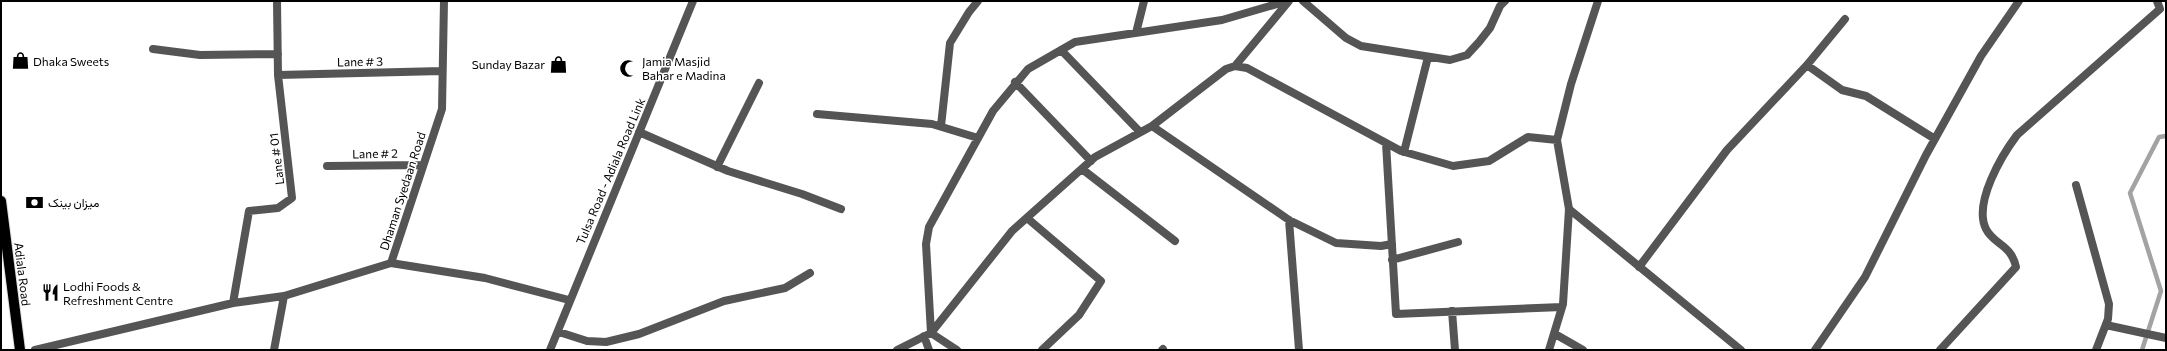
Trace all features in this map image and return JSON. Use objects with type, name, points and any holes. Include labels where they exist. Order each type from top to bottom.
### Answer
[{"type":"main road","name":"Adiala Road","points":[[1,202],[20,350]]},
{"type":"street","name":"Lane # 01","points":[[233,303],[249,211],[278,208],[292,198],[278,75],[277,1]]},
{"type":"street","name":"Dhaman Syedaan Road","points":[[35,350],[233,303],[284,296],[391,263],[442,109],[444,1]]},
{"type":"street","name":"Tulsa Road - Adiala Road Link","points":[[550,350],[559,332],[569,300],[694,1]]},
{"type":"street","points":[[941,126],[950,43],[969,12],[978,1]]},
{"type":"street","points":[[1136,33],[1144,1]]},
{"type":"street","points":[[929,350],[926,244],[929,227],[993,111],[1028,69],[1075,42],[1222,20],[1288,1]]},
{"type":"street","points":[[1235,66],[1288,1]]},
{"type":"street","points":[[1303,1],[1346,38],[1361,46],[1450,60],[1467,55],[1490,28],[1500,6],[1504,1]]},
{"type":"street","points":[[1549,350],[1562,307],[1569,209],[1557,140],[1571,84],[1598,1]]},
{"type":"street","points":[[1815,350],[1865,277],[1935,139],[1981,56],[2019,1]]},
{"type":"street","points":[[1940,350],[2016,267],[2014,256],[1987,230],[1984,220],[1985,202],[1989,182],[2006,150],[2017,135],[2160,9],[2157,1]]},
{"type":"street","points":[[1639,267],[1727,150],[1807,65],[1845,19]]},
{"type":"street","points":[[153,49],[200,55],[278,54]]},
{"type":"street","points":[[1061,50],[1140,132]]},
{"type":"street","points":[[1404,152],[1428,57]]},
{"type":"street","points":[[1807,65],[1842,90],[1866,96],[1935,139]]},
{"type":"street","points":[[897,350],[928,335],[1012,231],[1091,161],[1152,126],[1226,69],[1235,66],[1247,68],[1404,152],[1453,166],[1489,161],[1528,137],[1557,140]]},
{"type":"street","name":"Lane # 3","points":[[278,75],[442,71]]},
{"type":"street","points":[[1016,82],[1091,161]]},
{"type":"street","points":[[717,167],[759,83]]},
{"type":"street","points":[[817,114],[932,124],[978,138]]},
{"type":"street","points":[[1152,126],[1289,220],[1336,243],[1381,246],[1392,244]]},
{"type":"street","points":[[639,132],[717,167],[802,194],[841,209]]},
{"type":"street","points":[[1386,143],[1396,314],[1562,307]]},
{"type":"street","name":"Lane # 2","points":[[327,166],[423,165]]},
{"type":"street","points":[[1082,169],[1175,241]]},
{"type":"street","points":[[2076,185],[2109,304],[2108,319],[2096,350]]},
{"type":"street","points":[[1569,209],[1741,350]]},
{"type":"street","points":[[1027,218],[1101,281],[1079,315],[1042,350]]},
{"type":"street","points":[[1289,220],[1299,350]]},
{"type":"street","points":[[1392,260],[1458,242]]},
{"type":"street","points":[[391,263],[485,278],[569,300]]},
{"type":"street","points":[[559,332],[587,341],[606,342],[639,334],[724,301],[785,288],[810,273]]},
{"type":"street","points":[[274,350],[284,296]]},
{"type":"street","points":[[1452,311],[1456,350]]},
{"type":"street","points":[[2106,325],[2166,338]]},
{"type":"street","points":[[1555,334],[1583,350]]},
{"type":"street","points":[[928,335],[957,350]]},
{"type":"waterway","points":[[2142,350],[2161,291],[2130,193],[2159,137],[2166,136]]},
{"type":"place","name":"Dhaka Sweets","points":[[20,61]]},
{"type":"place","name":"Sunday Bazar","points":[[558,64]]},
{"type":"place","name":"Jamia Masjid Bahar e Madina","points":[[629,68]]},
{"type":"place","name":"میزان بینک","points":[[35,202]]},
{"type":"place","name":"Lodhi Foods & Refreshment Centre","points":[[50,293]]}]
